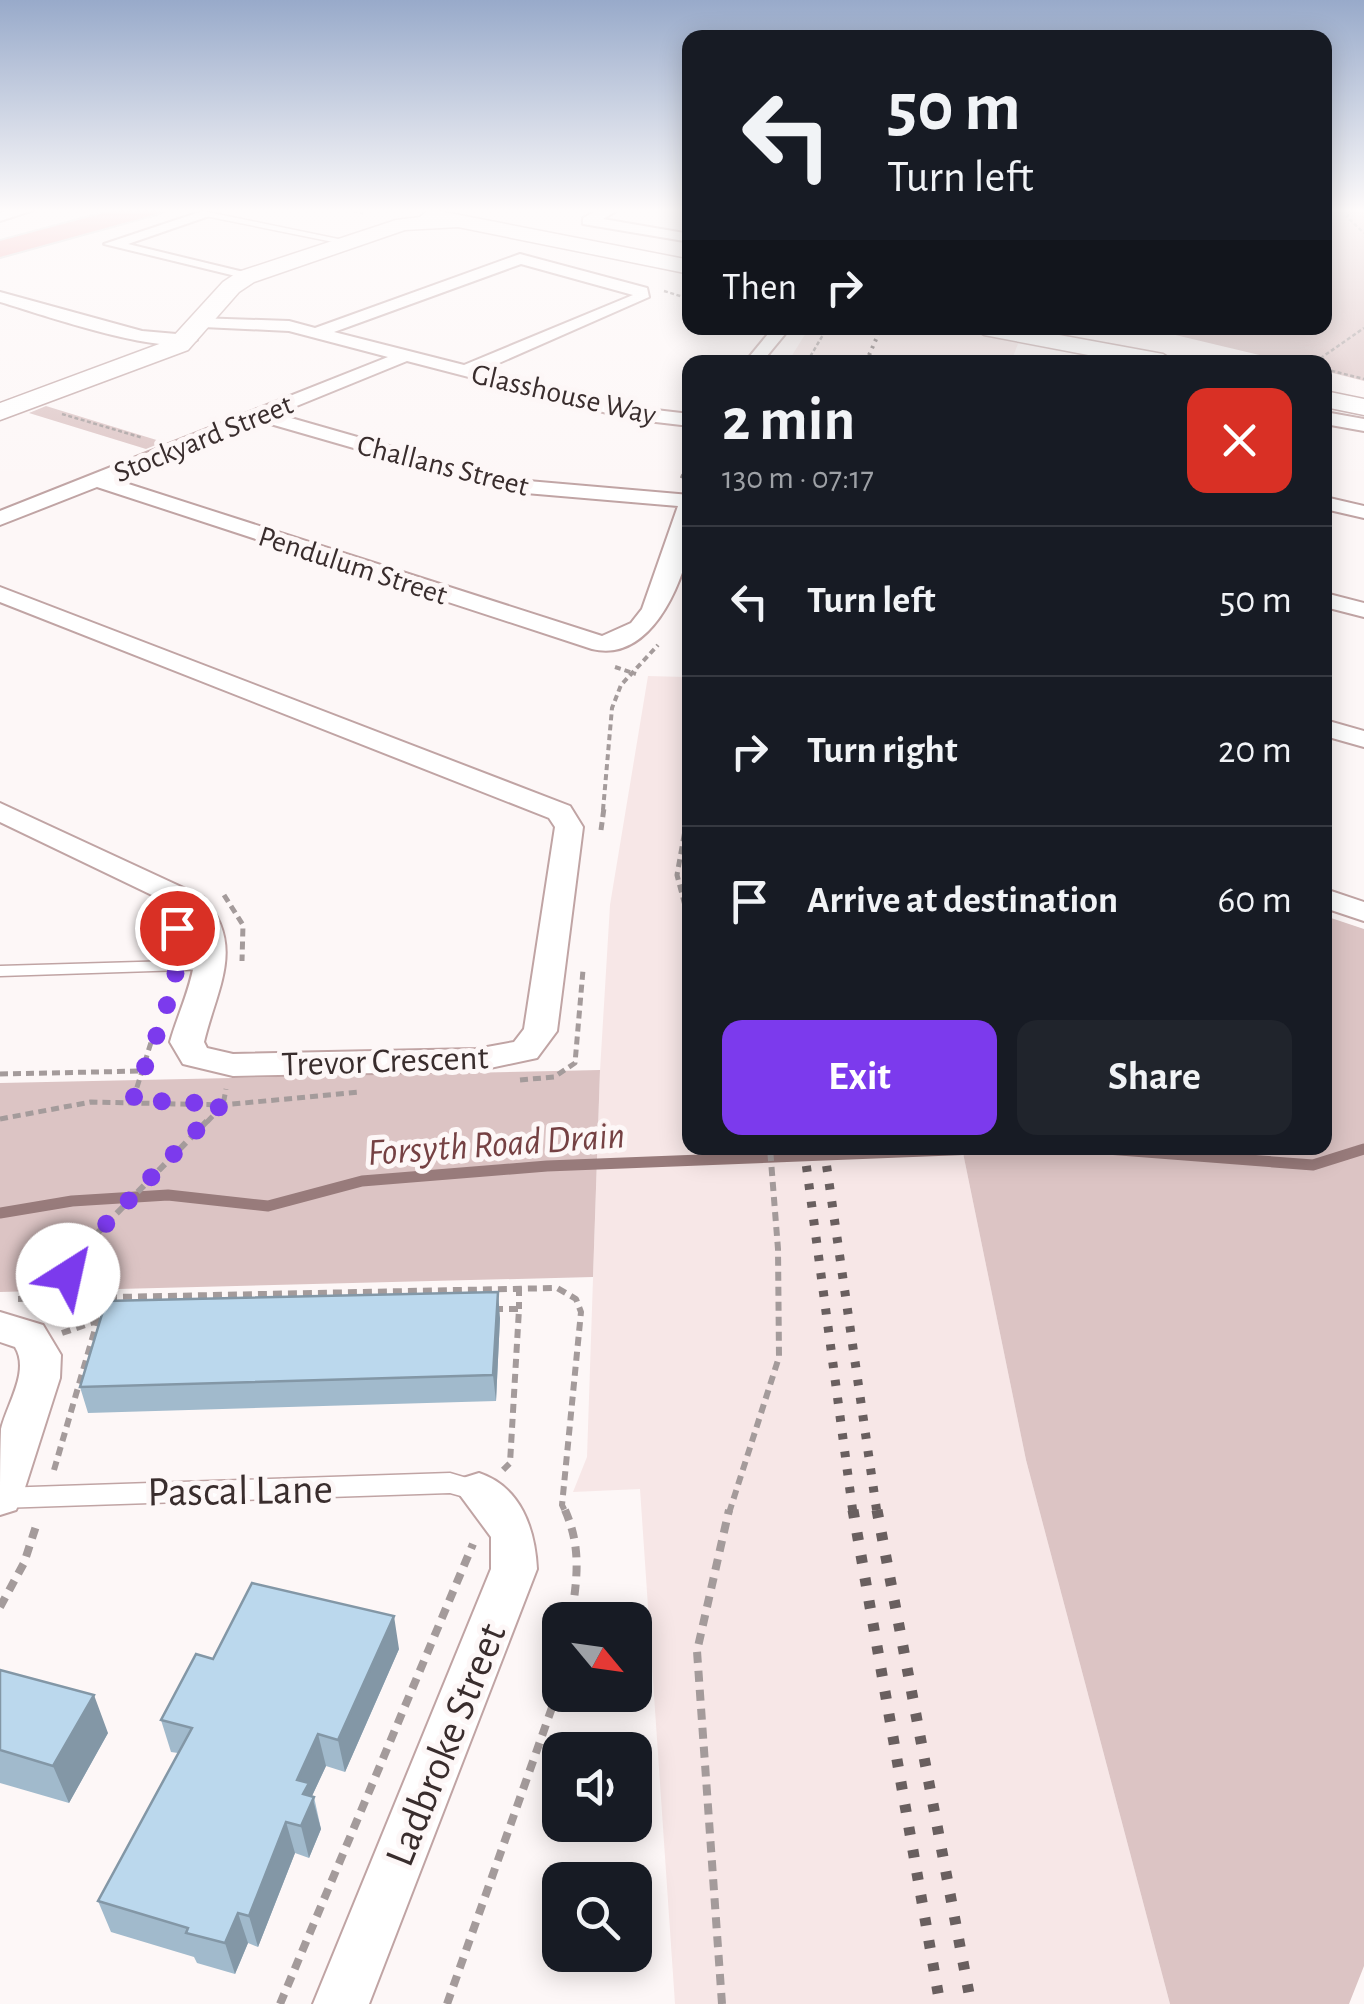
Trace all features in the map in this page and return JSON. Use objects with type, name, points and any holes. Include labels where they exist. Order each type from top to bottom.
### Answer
[{"type":"street","name":"Glasshouse Way","points":[[16,302],[141,336],[272,324],[630,413],[682,419]]},
{"type":"street","points":[[7,405],[156,356],[195,331],[219,302]]},
{"type":"street","points":[[316,333],[400,302]]},
{"type":"street","points":[[466,371],[629,302]]},
{"type":"street","points":[[759,355],[776,335]]},
{"type":"street","points":[[1017,335],[1115,355]]},
{"type":"street","points":[[1019,335],[1125,355]]},
{"type":"street","name":"Stockyard Street","points":[[0,519],[405,356]]},
{"type":"street","points":[[1332,397],[1364,399]]},
{"type":"street","points":[[1332,398],[1364,407]]},
{"type":"street","name":"Challans Street","points":[[259,415],[516,488],[682,501]]},
{"type":"street","points":[[1332,419],[1364,425]]},
{"type":"street","name":"Pendulum Street","points":[[96,480],[562,634],[605,653]]},
{"type":"street","points":[[1332,505],[1364,512]]},
{"type":"street","points":[[605,653],[636,635],[655,605],[682,508]]},
{"type":"street","name":"Trevor Crescent","points":[[0,594],[536,800],[568,821],[540,1032],[525,1050],[476,1060],[212,1064],[195,1056],[186,1042],[214,938],[208,918],[192,903],[0,810]]},
{"type":"street","points":[[1332,602],[1364,610]]},
{"type":"street","points":[[1332,730],[1364,739]]},
{"type":"street","points":[[1332,901],[1364,912]]},
{"type":"street","points":[[0,1497],[38,1378],[19,1336]]},
{"type":"street","name":"Ladbroke Street","points":[[341,2004],[514,1568],[513,1532],[480,1490]]},
{"type":"lane","points":[[0,971],[208,965]]},
{"type":"lane","name":"Pascal Lane","points":[[0,1497],[450,1483],[480,1490]]},
{"type":"path","points":[[1325,355],[1364,328]]},
{"type":"path","points":[[1332,372],[1364,379]]},
{"type":"path","points":[[57,413],[148,443]]},
{"type":"path","points":[[599,839],[607,788],[603,759],[618,691],[636,674],[668,629]]},
{"type":"path","points":[[605,653],[636,674]]},
{"type":"path","points":[[682,844],[676,875],[682,896]]},
{"type":"path","points":[[517,1080],[554,1077],[574,1063],[584,966]]},
{"type":"path","points":[[133,1100],[176,968]]},
{"type":"path","points":[[0,1074],[142,1071]]},
{"type":"path","points":[[0,1119],[53,1107],[133,1100],[222,1104],[362,1092]]},
{"type":"path","points":[[58,1298],[78,1253],[222,1104]]},
{"type":"path","points":[[722,2004],[697,1651],[728,1515],[779,1357],[778,1249],[771,1155]]},
{"type":"path","points":[[280,2004],[474,1547],[464,1511],[510,1463],[520,1287]]},
{"type":"path","points":[[0,1299],[557,1288],[576,1299],[581,1312],[562,1505],[577,1537],[579,1569],[573,1602]]},
{"type":"path","points":[[0,1607],[24,1563],[48,1494],[104,1297]]},
{"type":"path","points":[[480,1309],[518,1308]]},
{"type":"path","points":[[19,1336],[117,1316]]},
{"type":"path","points":[[448,2004],[551,1712]]},
{"type":"shaded area","points":[[1332,302],[1364,302],[1364,381],[1332,373],[1332,355],[1260,355],[1175,335],[1332,335]]},
{"type":"shaded area","points":[[805,335],[1021,335],[1014,355],[792,355]]},
{"type":"shaded area","points":[[46,406],[163,442],[146,449],[29,413]]},
{"type":"shaded area","points":[[648,676],[682,677],[682,1155],[963,1155],[1026,1460],[1170,2004],[675,2004],[652,1666],[652,1602],[648,1602],[640,1489],[573,1492],[587,1457],[600,1071],[610,905]]},
{"type":"shaded area","points":[[1332,918],[1364,929],[1364,1966],[1349,2004],[1170,2004],[1026,1460],[963,1155],[1332,1155]]},
{"type":"shaded area","points":[[600,1070],[593,1277],[0,1292],[0,1083]]},
{"type":"building","points":[[498,1292],[493,1375],[80,1387],[106,1301]]},
{"type":"building","points":[[252,1583],[394,1616],[338,1740],[318,1734],[297,1780],[309,1783],[303,1794],[314,1797],[301,1826],[286,1822],[249,1916],[238,1913],[225,1943],[98,1901],[192,1728],[161,1720],[196,1654],[213,1659]]},
{"type":"building","points":[[0,1670],[94,1695],[53,1766],[0,1750]]},
{"type":"waterway","name":"Forsyth Road Drain","points":[[1184,1155],[1313,1165],[1364,1149]]},
{"type":"waterway","name":"Forsyth Road Drain","points":[[0,1213],[72,1201],[168,1195],[268,1206],[362,1181],[547,1166],[824,1155]]},
{"type":"railway","points":[[869,355],[878,335]]},
{"type":"railway","points":[[805,1155],[853,1513]]},
{"type":"railway","points":[[825,1155],[877,1513]]},
{"type":"railway","points":[[853,1510],[940,2004]]},
{"type":"railway","points":[[877,1510],[971,2004]]},
{"type":"route","points":[[68,1275],[78,1253],[222,1104],[133,1100],[176,968],[180,949],[177,928]]}]
